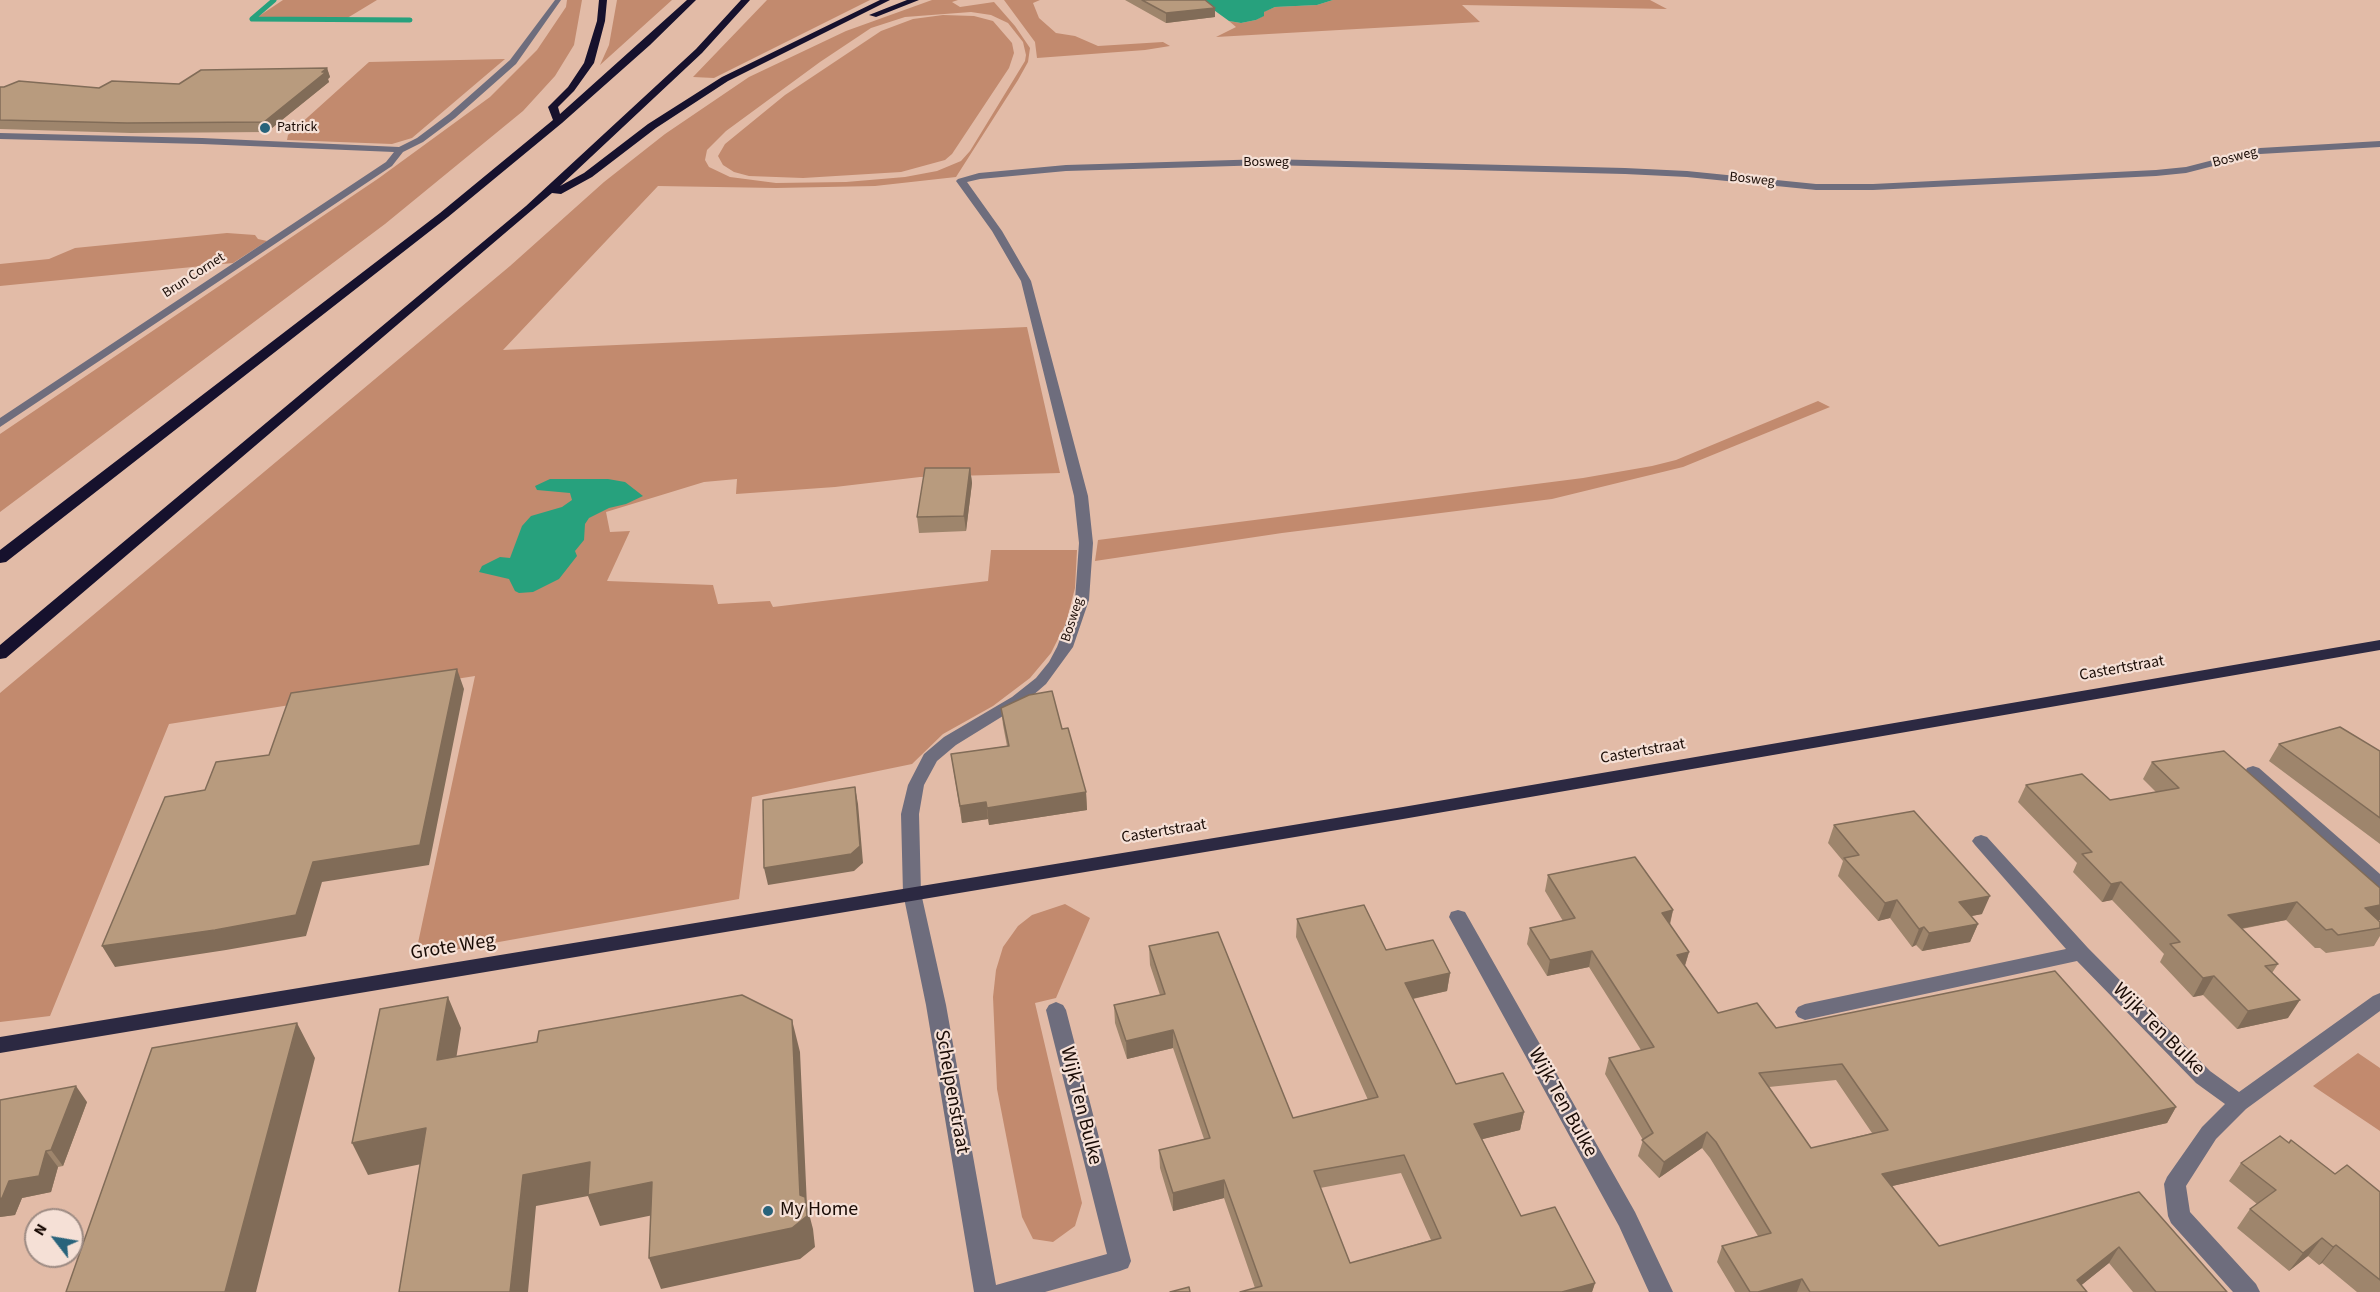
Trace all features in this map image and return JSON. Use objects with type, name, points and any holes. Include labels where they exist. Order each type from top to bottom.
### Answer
[{"type":"highway","points":[[558,121],[553,107],[571,89],[589,63],[601,21],[603,0]]},
{"type":"highway","points":[[0,558],[444,215],[558,121],[692,0]]},
{"type":"highway","points":[[0,654],[530,208],[699,51],[746,0]]},
{"type":"highway","points":[[530,208],[588,175],[652,126],[745,68],[886,0]]},
{"type":"highway","points":[[801,42],[915,0]]},
{"type":"main road","name":"Castertstraat","points":[[912,893],[1392,815],[2380,645]]},
{"type":"main road","name":"Grote Weg","points":[[0,1045],[560,954],[912,893]]},
{"type":"street","name":"Brun Cornet","points":[[0,423],[389,164],[400,150],[420,140],[452,116],[513,62],[558,0]]},
{"type":"street","points":[[0,136],[202,141],[400,150]]},
{"type":"street","name":"Bosweg","points":[[912,893],[910,814],[916,785],[930,758],[950,741],[1018,700],[1041,681],[1065,647],[1082,600],[1086,543],[1081,496],[1026,281],[997,231],[963,186],[961,182],[966,179],[1066,168],[1268,162],[1625,171],[1842,188],[2156,173],[2194,168],[2260,151],[2380,144]]},
{"type":"street","points":[[2253,772],[2380,884]]},
{"type":"street","name":"Wijk Ten Bulke","points":[[1981,841],[2081,952],[2203,1077],[2239,1103]]},
{"type":"street","name":"Schelpenstraat","points":[[912,893],[936,1005],[986,1292]]},
{"type":"street","name":"Wijk Ten Bulke","points":[[1458,917],[1627,1219],[1661,1292]]},
{"type":"street","points":[[1805,1012],[2081,952]]},
{"type":"street","points":[[2248,1292],[2179,1216],[2175,1184],[2209,1133],[2239,1103],[2380,1000]]},
{"type":"street","name":"Wijk Ten Bulke","points":[[1005,1292],[1120,1261],[1056,1010]]},
{"type":"shaded area","points":[[283,0],[377,0],[344,20],[253,20]]},
{"type":"shaded area","points":[[567,0],[582,0],[574,45],[555,76],[523,111],[385,224],[0,512],[0,434],[379,178],[490,97],[537,50],[566,7]]},
{"type":"shaded area","points":[[617,0],[672,0],[600,65],[609,45]]},
{"type":"shaded area","points":[[767,0],[870,0],[714,78],[693,77]]},
{"type":"shaded area","points":[[932,0],[958,0],[952,2],[960,7],[994,2],[1030,48],[1028,62],[1018,80],[956,177],[875,186],[776,188],[658,186],[503,350],[1027,327],[1060,473],[920,477],[835,487],[736,494],[737,479],[704,482],[606,512],[610,532],[630,531],[607,581],[713,585],[718,604],[770,601],[773,607],[988,581],[991,550],[1077,550],[1075,588],[1066,623],[1051,653],[1030,678],[993,706],[943,734],[912,764],[752,797],[739,899],[415,957],[475,676],[169,724],[50,1016],[0,1022],[0,693],[510,266],[604,182],[665,134],[749,77],[846,31]],"holes":[[[971,12],[991,15],[1008,23],[1023,42],[1025,61],[970,151],[961,161],[937,171],[905,177],[846,182],[776,183],[730,177],[709,167],[705,160],[707,150],[726,131],[820,62],[871,28],[905,17]]]},
{"type":"shaded area","points":[[1004,0],[1040,0],[1033,3],[1039,18],[1056,33],[1075,36],[1098,46],[1163,42],[1170,46],[1037,58],[1035,42]]},
{"type":"shaded area","points":[[1200,0],[1333,0],[1317,5],[1275,7],[1264,12],[1264,16],[1256,20],[1241,23],[1229,21]]},
{"type":"shaded area","points":[[1333,0],[1650,0],[1667,9],[1462,5],[1480,22],[1216,37],[1236,27],[1229,21],[1241,23],[1256,20],[1263,16],[1263,12],[1275,7],[1317,5]]},
{"type":"shaded area","points":[[943,15],[974,16],[993,21],[1012,43],[1014,53],[1009,68],[952,154],[945,160],[901,172],[803,178],[749,176],[734,172],[723,165],[718,156],[725,144],[785,95],[881,31],[913,19]]},
{"type":"shaded area","points":[[505,59],[412,138],[392,144],[287,140],[288,135],[369,62]]},
{"type":"shaded area","points":[[227,233],[255,235],[258,239],[267,241],[233,263],[0,286],[0,264],[49,259],[75,248]]},
{"type":"shaded area","points":[[1818,401],[1830,407],[1683,467],[1552,499],[1282,533],[1095,561],[1098,540],[1583,478],[1652,466],[1676,460]]},
{"type":"shaded area","points":[[550,479],[608,479],[625,482],[643,496],[589,518],[585,524],[584,540],[575,551],[577,556],[559,579],[533,592],[519,593],[515,591],[509,579],[479,572],[482,566],[500,557],[510,558],[522,526],[531,516],[562,507],[572,500],[570,493],[537,490],[535,486]]},
{"type":"shaded area","points":[[1065,904],[1090,918],[1056,998],[1035,1003],[1082,1203],[1075,1226],[1053,1242],[1033,1239],[1022,1217],[997,1089],[993,997],[996,970],[1003,947],[1018,926],[1032,915]]},
{"type":"shaded area","points":[[2358,1053],[2380,1068],[2380,1131],[2313,1086]]},
{"type":"building","points":[[1142,0],[1205,0],[1215,8],[1166,13]]},
{"type":"building","points":[[327,68],[322,72],[326,72],[264,122],[127,123],[0,120],[0,87],[19,81],[99,88],[112,81],[179,84],[201,70]]},
{"type":"building","points":[[925,468],[970,468],[964,516],[917,517]]},
{"type":"building","points":[[457,669],[420,845],[313,862],[296,915],[215,930],[102,946],[165,797],[205,790],[216,762],[269,755],[291,693]]},
{"type":"building","points":[[1052,691],[1062,729],[1068,728],[1086,792],[987,808],[986,802],[960,806],[951,754],[1009,746],[1001,708],[1029,695]]},
{"type":"building","points":[[2340,727],[2380,751],[2380,818],[2279,744]]},
{"type":"building","points":[[2224,751],[2380,888],[2380,905],[2365,908],[2380,922],[2380,928],[2338,935],[2332,929],[2326,930],[2297,902],[2228,915],[2278,964],[2265,966],[2300,1000],[2248,1011],[2214,976],[2203,978],[2170,944],[2180,942],[2121,882],[2111,884],[2082,854],[2092,852],[2026,785],[2082,774],[2110,800],[2179,788],[2152,762]]},
{"type":"building","points":[[855,787],[860,846],[851,854],[764,868],[763,800]]},
{"type":"building","points":[[1914,811],[1990,896],[1959,902],[1978,924],[1929,933],[1924,927],[1919,929],[1897,900],[1885,903],[1844,858],[1859,855],[1834,825]]},
{"type":"building","points":[[1635,857],[1673,910],[1662,913],[1689,952],[1677,955],[1718,1013],[1757,1003],[1776,1028],[2055,971],[2176,1107],[1882,1174],[1939,1246],[2139,1192],[2227,1292],[2156,1292],[2119,1247],[2077,1280],[2087,1292],[1810,1292],[1802,1279],[1758,1292],[1750,1292],[1722,1246],[1771,1233],[1716,1142],[1707,1132],[1664,1162],[1642,1140],[1653,1133],[1609,1058],[1654,1047],[1592,951],[1550,960],[1530,928],[1575,918],[1548,875]],"holes":[[[1842,1064],[1888,1130],[1811,1148],[1759,1073]]]},
{"type":"building","points":[[1364,905],[1386,950],[1433,940],[1450,973],[1405,983],[1456,1084],[1503,1073],[1524,1112],[1474,1124],[1521,1216],[1555,1207],[1595,1283],[1562,1292],[1240,1292],[1262,1286],[1224,1180],[1173,1193],[1159,1150],[1210,1138],[1173,1030],[1126,1041],[1114,1005],[1165,994],[1149,946],[1218,932],[1293,1118],[1378,1097],[1297,919]],"holes":[[[1404,1155],[1441,1238],[1350,1263],[1314,1171]]]},
{"type":"building","points":[[742,995],[792,1020],[800,1195],[805,1197],[807,1216],[792,1228],[649,1258],[652,1182],[588,1195],[590,1162],[523,1175],[510,1292],[399,1292],[426,1128],[352,1143],[380,1009],[448,997],[437,1060],[537,1042],[539,1031]]},
{"type":"building","points":[[297,1023],[225,1292],[66,1292],[74,1268],[84,1268],[84,1241],[152,1048]]},
{"type":"building","points":[[76,1086],[51,1150],[46,1151],[39,1176],[9,1181],[0,1199],[0,1100]]},
{"type":"building","points":[[2280,1136],[2289,1143],[2291,1140],[2335,1174],[2347,1165],[2380,1192],[2380,1280],[2336,1245],[2333,1247],[2322,1238],[2303,1253],[2250,1209],[2276,1190],[2241,1163]]},
{"type":"building","points":[[1189,1287],[1190,1292],[1170,1292]]},
{"type":"waterway","points":[[274,0],[252,19],[410,20]]},
{"type":"place","name":"Patrick","points":[[265,128]]},
{"type":"place","name":"My Home","points":[[768,1211]]}]
